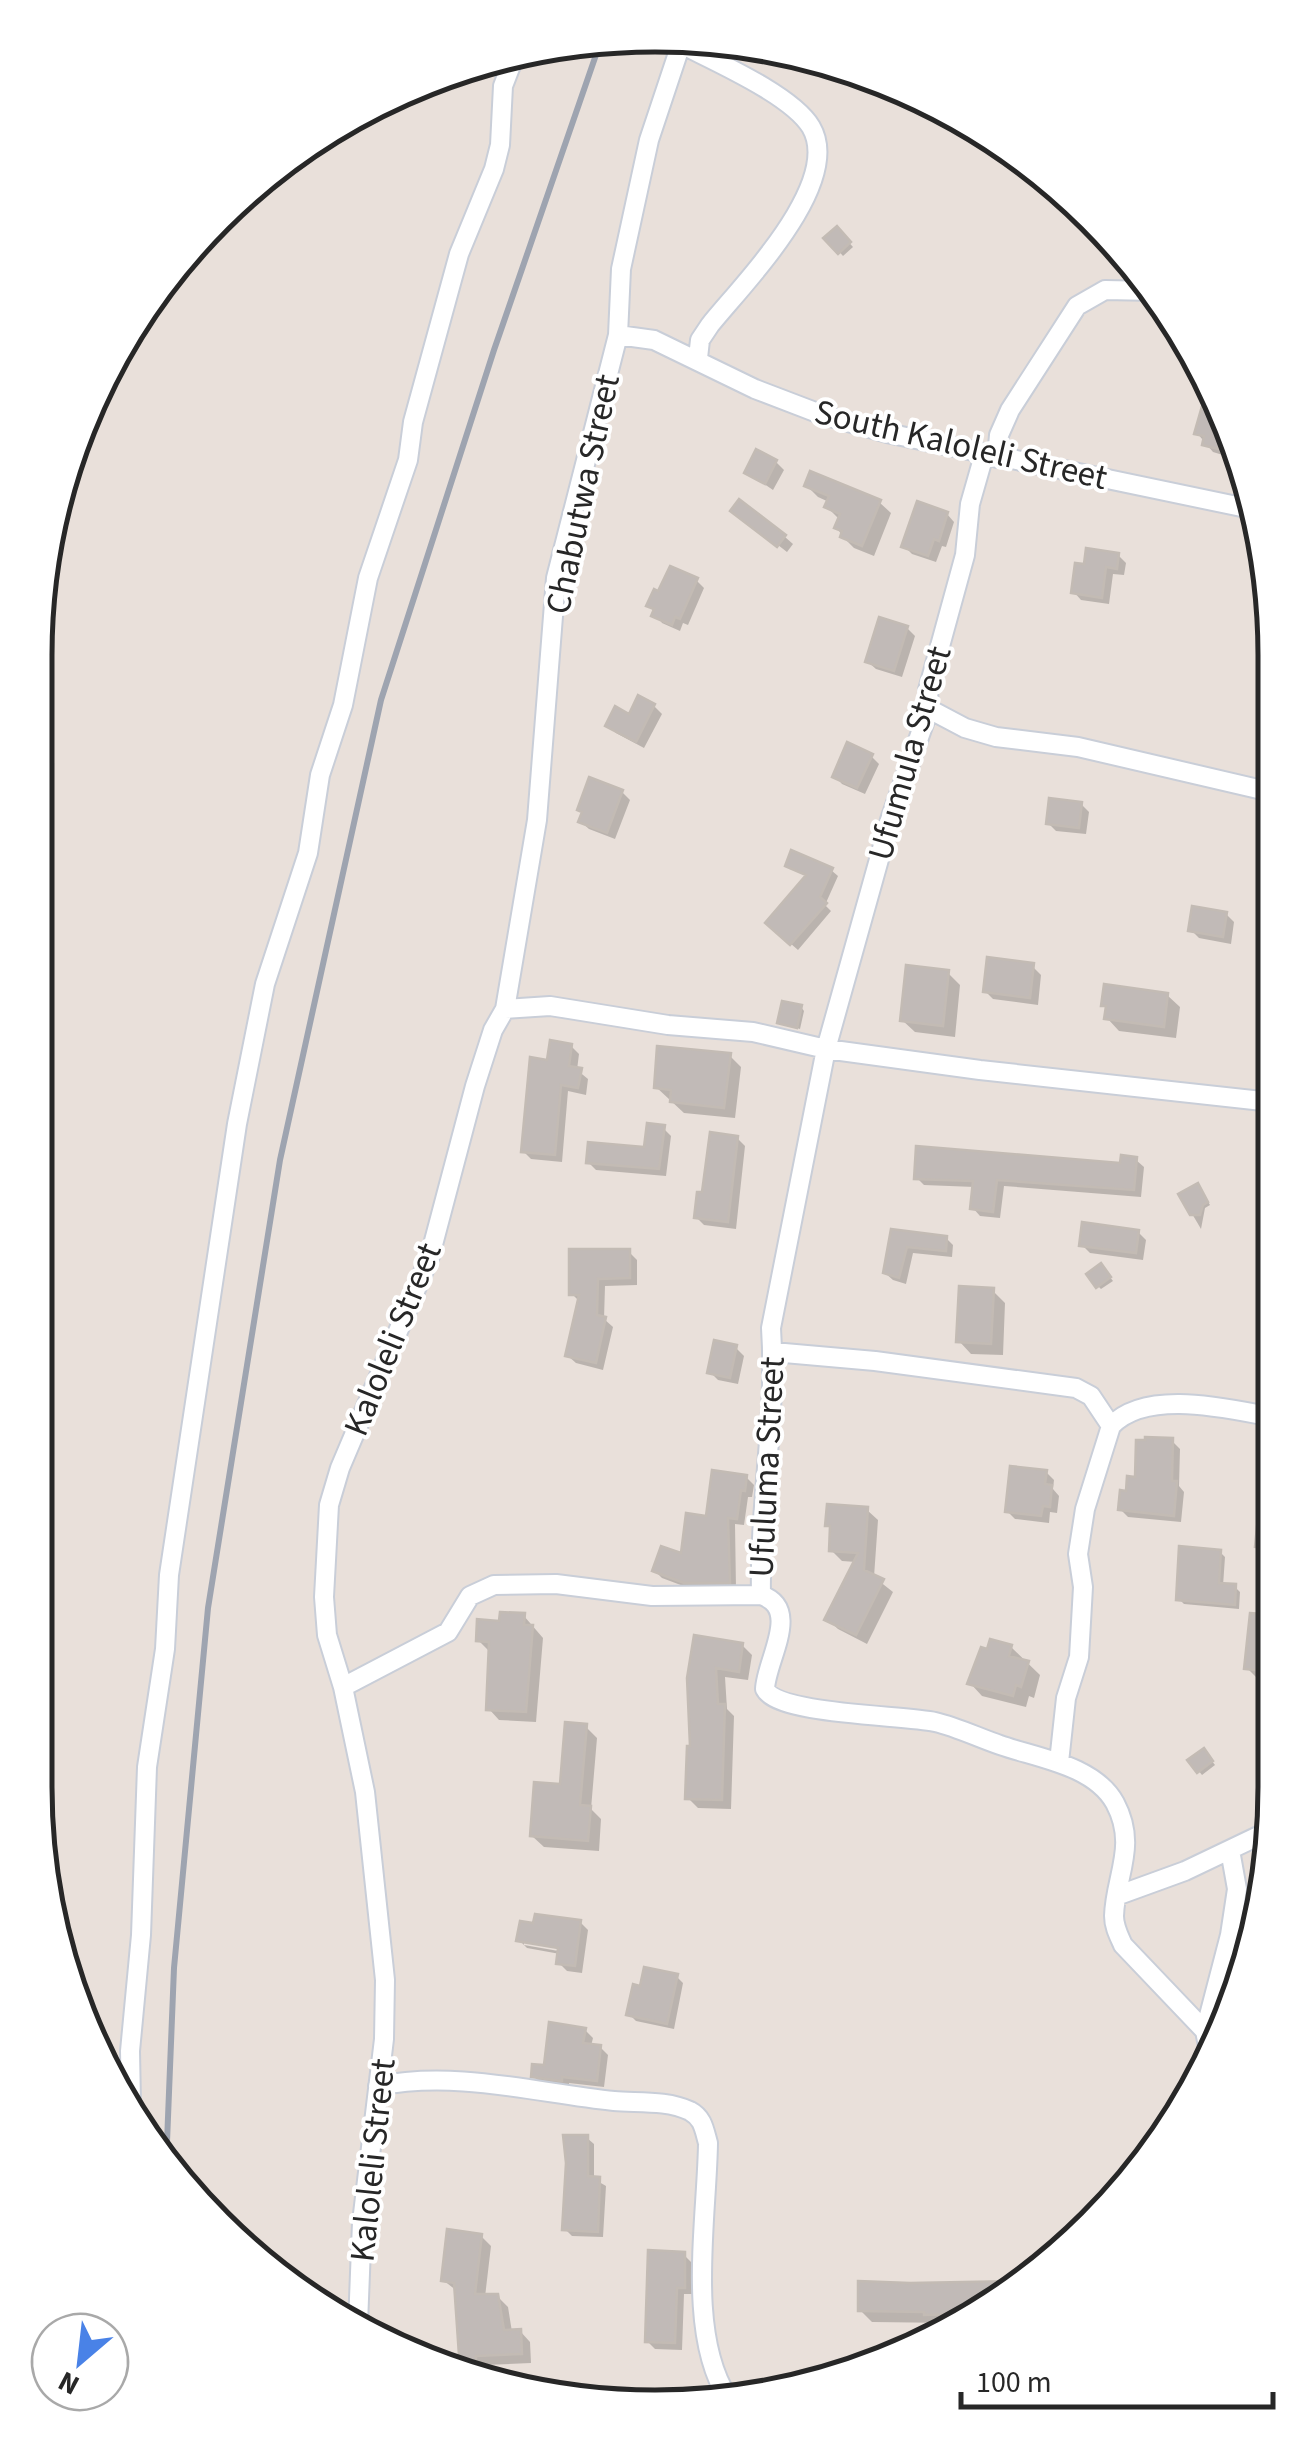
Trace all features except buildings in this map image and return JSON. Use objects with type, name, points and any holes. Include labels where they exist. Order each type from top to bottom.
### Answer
[{"type":"street","name":"Chabutwa Street","points":[[504,1009],[537,820],[556,578],[618,336],[621,269],[649,140],[678,53]]},
{"type":"street","points":[[698,358],[700,340],[710,325],[787,232],[805,199],[816,147],[811,127],[789,106],[702,55]]},
{"type":"street","points":[[131,2083],[148,1767],[165,1649],[169,1575],[237,1124],[265,984],[308,853],[320,775],[342,705],[368,578],[408,460],[413,422],[459,254],[500,146],[503,86],[509,71]]},
{"type":"street","name":"Ufumula Street","points":[[826,1049],[890,820],[928,710],[928,690],[965,555],[970,504],[1010,410],[1077,306],[1106,290],[1136,291]]},
{"type":"street","name":"South Kaloleli Street","points":[[618,336],[654,340],[822,415],[990,457],[1240,507]]},
{"type":"street","points":[[928,710],[965,728],[996,737],[1078,747],[1258,789]]},
{"type":"street","points":[[504,1009],[550,1006],[668,1025],[753,1032],[826,1049],[980,1070],[1258,1100]]},
{"type":"street","name":"Kaloleli Street","points":[[358,2311],[362,2222],[384,2039],[385,1980],[365,1792],[326,1635],[329,1505],[340,1468],[430,1256],[480,1071],[504,1009]]},
{"type":"street","name":"Ufuluma Street","points":[[826,1049],[772,1328],[760,1594],[775,1604],[782,1623],[765,1682],[768,1696],[811,1708],[935,1722],[1058,1762],[1098,1785],[1114,1800],[1124,1828],[1125,1859],[1114,1914],[1124,1945],[1205,2031]]},
{"type":"street","points":[[773,1352],[1076,1388],[1091,1396],[1110,1426]]},
{"type":"street","points":[[1058,1762],[1066,1698],[1079,1657],[1083,1587],[1078,1554],[1085,1509],[1110,1426],[1120,1416],[1185,1402],[1258,1413]]},
{"type":"street","points":[[342,1688],[448,1632],[470,1596],[494,1585],[556,1584],[652,1596],[760,1594]]},
{"type":"street","points":[[1119,1895],[1185,1871],[1256,1837]]},
{"type":"street","points":[[1205,2031],[1230,1935],[1237,1889],[1230,1850]]},
{"type":"street","points":[[378,2086],[408,2080],[500,2085],[614,2101],[668,2104],[702,2121],[708,2142],[702,2306],[707,2350],[720,2385]]},
{"type":"railway","points":[[167,2140],[174,1968],[208,1608],[280,1160],[381,700],[494,350],[596,56]]}]
